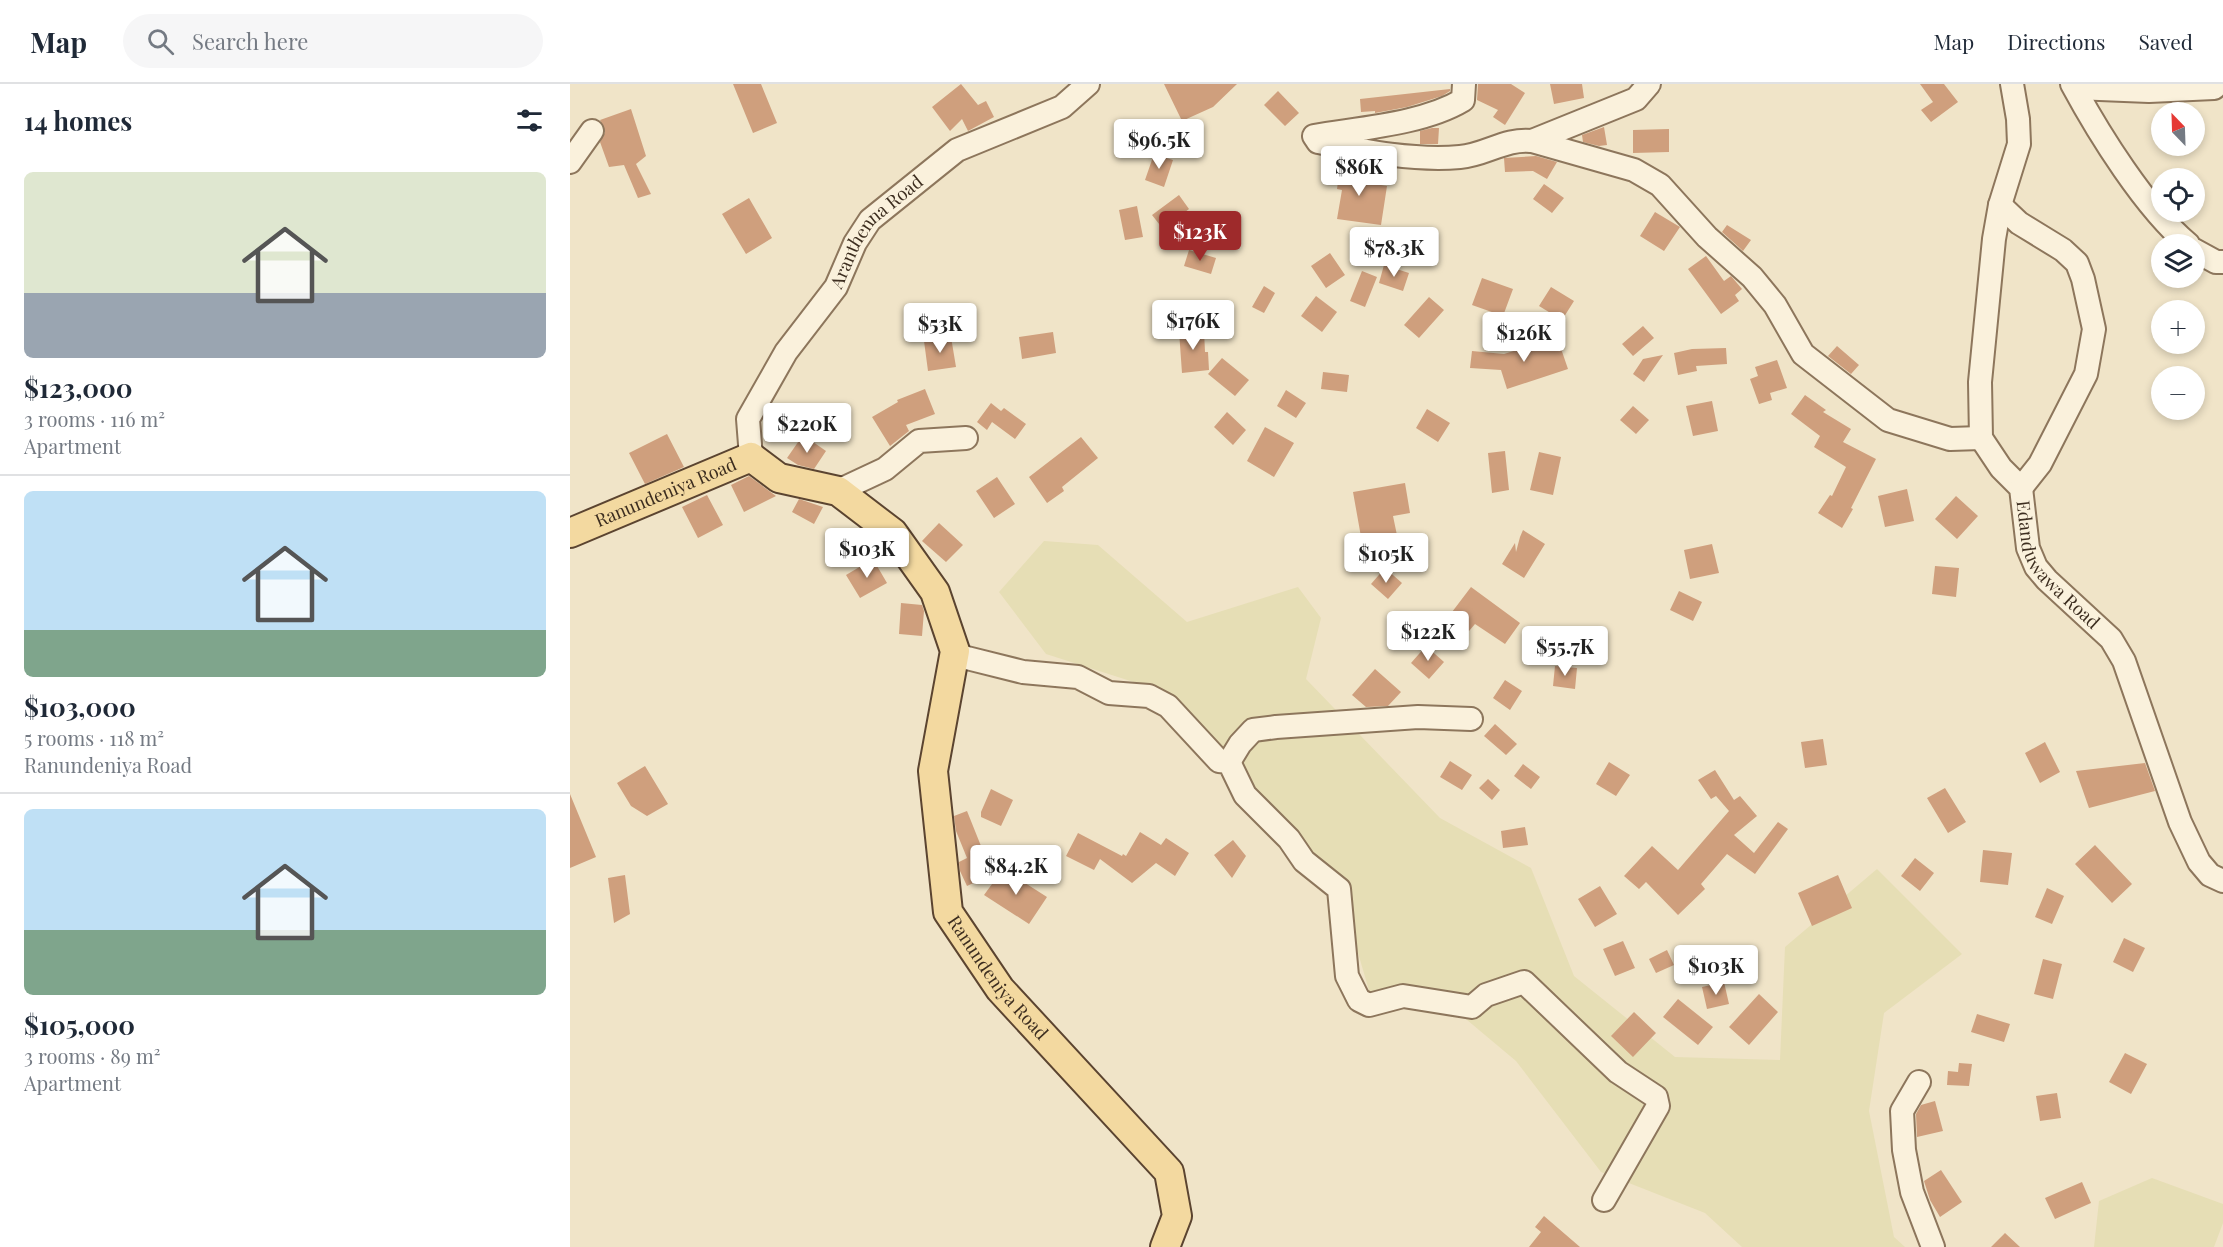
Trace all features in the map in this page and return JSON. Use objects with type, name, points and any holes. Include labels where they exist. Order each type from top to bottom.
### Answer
[{"type":"main road","name":"Ranundeniya Road","points":[[570,533],[751,457],[779,478],[838,491],[893,533],[935,592],[955,651],[933,771],[948,912],[1000,989],[1169,1172],[1177,1216],[1165,1247]]},
{"type":"street","points":[[1062,107],[1069,84]]},
{"type":"street","name":"Aranthenna Road","points":[[751,457],[748,419],[786,352],[836,288],[855,243],[870,220],[957,150],[1062,107],[1088,84]]},
{"type":"street","points":[[1464,84],[1463,100],[1446,111],[1419,118],[1314,136],[1318,142],[1369,153],[1427,157],[1463,157],[1519,139],[1634,170],[1660,184],[1707,237],[1752,277],[1775,305],[1803,354],[1888,420],[1950,439],[1981,438],[1980,382],[1994,239],[2000,205],[2019,144],[2018,119],[2012,84]]},
{"type":"street","points":[[1532,141],[1636,99],[1649,84]]},
{"type":"street","points":[[2074,86],[2149,91],[2214,87],[2218,84]]},
{"type":"street","points":[[2074,86],[2126,172],[2146,199],[2179,234]]},
{"type":"street","points":[[570,162],[592,131]]},
{"type":"street","points":[[2000,205],[2019,223],[2063,250],[2077,264],[2083,279],[2094,329],[2086,374],[2040,464],[2021,488]]},
{"type":"street","points":[[2205,256],[2216,262],[2223,262]]},
{"type":"street","points":[[838,491],[885,469],[919,441],[966,438]]},
{"type":"street","name":"Edanduwawa Road","points":[[1981,438],[1995,460],[2021,488],[2028,548],[2036,567],[2111,639],[2124,661],[2180,822],[2199,862],[2210,875],[2223,881]]},
{"type":"street","points":[[955,651],[963,657],[1023,672],[1078,677],[1109,693],[1149,696],[1168,706],[1219,761],[1229,762]]},
{"type":"street","points":[[1229,762],[1240,744],[1253,730],[1418,717],[1472,719]]},
{"type":"street","points":[[1229,762],[1245,795],[1289,839],[1304,861],[1339,889],[1347,976],[1359,1000],[1369,1005],[1403,996],[1472,1007],[1486,995],[1524,982],[1618,1072],[1656,1096],[1658,1106],[1604,1200]]},
{"type":"street","points":[[1919,1082],[1902,1111],[1904,1150],[1912,1192],[1933,1247]]},
{"type":"shaded area","points":[[1044,541],[1098,545],[1187,622],[1298,587],[1321,618],[1306,679],[1440,818],[1531,868],[1574,976],[1675,1057],[1780,1060],[1785,947],[1877,869],[1962,954],[1884,1013],[1869,1111],[1894,1237],[1905,1247],[1742,1247],[1705,1213],[1601,1172],[1516,1061],[1442,999],[1373,1004],[1344,905],[1168,693],[1046,654],[999,592]]},
{"type":"shaded area","points":[[2152,1178],[2223,1204],[2223,1223],[2214,1247],[2094,1247],[2099,1201]]},
{"type":"water","points":[[1707,952],[1718,959],[1713,973],[1701,973],[1699,964]]},
{"type":"building","points":[[733,84],[761,84],[777,123],[753,133]]},
{"type":"building","points":[[961,84],[978,105],[986,101],[994,117],[968,131],[962,119],[950,131],[932,107]]},
{"type":"building","points":[[1164,84],[1237,84],[1213,107],[1182,121]]},
{"type":"building","points":[[1478,84],[1511,84],[1525,93],[1505,125],[1493,117],[1498,110],[1477,100]]},
{"type":"building","points":[[1550,84],[1582,84],[1584,98],[1554,104]]},
{"type":"building","points":[[1920,84],[1944,84],[1958,102],[1931,122],[1921,110],[1933,102]]},
{"type":"building","points":[[1450,89],[1442,96],[1407,107],[1375,113],[1375,111],[1361,112],[1360,99]]},
{"type":"building","points":[[1278,91],[1299,113],[1285,126],[1264,105]]},
{"type":"building","points":[[631,109],[646,156],[636,164],[651,194],[638,198],[624,165],[609,167],[600,142],[605,132],[600,120]]},
{"type":"building","points":[[1604,127],[1607,145],[1599,146],[1583,142],[1582,135]]},
{"type":"building","points":[[1439,128],[1438,144],[1420,144],[1420,131]]},
{"type":"building","points":[[1669,129],[1669,152],[1633,153],[1633,130]]},
{"type":"building","points":[[1154,154],[1173,160],[1164,187],[1145,180]]},
{"type":"building","points":[[1536,156],[1557,162],[1547,179],[1533,171],[1505,172],[1504,158]]},
{"type":"building","points":[[1341,160],[1359,163],[1357,181],[1387,186],[1381,225],[1337,219],[1342,190],[1337,189]]},
{"type":"building","points":[[1544,184],[1564,198],[1552,213],[1533,199]]},
{"type":"building","points":[[1179,195],[1189,209],[1163,229],[1152,215]]},
{"type":"building","points":[[749,198],[772,238],[746,254],[722,214]]},
{"type":"building","points":[[1137,206],[1143,237],[1125,240],[1119,210]]},
{"type":"building","points":[[1655,212],[1680,227],[1664,251],[1640,236]]},
{"type":"building","points":[[1727,225],[1751,240],[1743,251],[1722,232]]},
{"type":"building","points":[[1189,250],[1216,258],[1211,274],[1184,266]]},
{"type":"building","points":[[1330,253],[1345,275],[1326,288],[1311,266]]},
{"type":"building","points":[[1706,256],[1724,281],[1731,276],[1742,289],[1735,295],[1739,301],[1721,314],[1688,269]]},
{"type":"building","points":[[1384,265],[1409,273],[1403,291],[1379,283]]},
{"type":"building","points":[[1362,271],[1377,277],[1365,307],[1350,301]]},
{"type":"building","points":[[1482,278],[1513,289],[1503,316],[1472,305]]},
{"type":"building","points":[[1264,286],[1275,293],[1264,313],[1252,307]]},
{"type":"building","points":[[1551,287],[1574,301],[1562,320],[1539,306]]},
{"type":"building","points":[[1316,296],[1337,312],[1322,332],[1301,316]]},
{"type":"building","points":[[1429,297],[1444,310],[1419,338],[1404,325]]},
{"type":"building","points":[[1643,326],[1654,338],[1633,356],[1622,344]]},
{"type":"building","points":[[1204,330],[1209,370],[1182,373],[1179,331]]},
{"type":"building","points":[[1053,332],[1056,353],[1022,359],[1019,337]]},
{"type":"building","points":[[951,337],[956,367],[928,371],[924,341]]},
{"type":"building","points":[[1557,337],[1568,369],[1507,389],[1501,370],[1470,368],[1472,351],[1504,354]]},
{"type":"building","points":[[1837,346],[1859,365],[1851,374],[1828,356]]},
{"type":"building","points":[[1726,348],[1727,364],[1696,366],[1697,371],[1678,375],[1674,353],[1692,349]]},
{"type":"building","points":[[1663,355],[1644,382],[1633,374],[1643,359]]},
{"type":"building","points":[[1222,358],[1249,380],[1235,396],[1208,374]]},
{"type":"building","points":[[1777,360],[1787,388],[1770,393],[1772,400],[1759,404],[1750,379],[1758,376],[1755,367]]},
{"type":"building","points":[[1323,372],[1349,375],[1347,392],[1321,389]]},
{"type":"building","points":[[925,389],[935,414],[906,425],[909,431],[890,446],[872,417],[898,402],[897,400]]},
{"type":"building","points":[[1286,390],[1306,403],[1296,418],[1277,406]]},
{"type":"building","points":[[1805,395],[1826,410],[1823,412],[1851,429],[1843,442],[1876,459],[1842,528],[1818,513],[1830,495],[1832,496],[1846,467],[1814,447],[1820,436],[1791,414]]},
{"type":"building","points":[[1712,401],[1718,431],[1693,436],[1686,406]]},
{"type":"building","points":[[991,403],[1001,411],[1004,408],[1026,424],[1015,439],[992,422],[987,430],[977,422]]},
{"type":"building","points":[[1633,406],[1649,420],[1636,434],[1620,420]]},
{"type":"building","points":[[1427,409],[1450,423],[1438,442],[1416,428]]},
{"type":"building","points":[[1227,412],[1246,430],[1233,445],[1214,427]]},
{"type":"building","points":[[1265,427],[1294,443],[1274,477],[1247,461]]},
{"type":"building","points":[[667,434],[684,467],[645,484],[629,453]]},
{"type":"building","points":[[803,435],[826,451],[814,469],[798,465],[787,458]]},
{"type":"building","points":[[1081,437],[1098,458],[1062,487],[1064,491],[1047,503],[1029,477]]},
{"type":"building","points":[[1505,451],[1509,490],[1492,493],[1488,453]]},
{"type":"building","points":[[1539,452],[1561,457],[1553,495],[1530,490]]},
{"type":"building","points":[[749,476],[776,496],[744,512],[731,485]]},
{"type":"building","points":[[997,477],[1015,504],[994,518],[976,491]]},
{"type":"building","points":[[1405,483],[1410,513],[1393,516],[1398,540],[1363,548],[1353,492]]},
{"type":"building","points":[[1907,489],[1914,521],[1885,527],[1878,496]]},
{"type":"building","points":[[707,495],[723,525],[698,538],[682,507]]},
{"type":"building","points":[[1956,496],[1978,516],[1957,539],[1935,519]]},
{"type":"building","points":[[799,499],[823,507],[814,524],[792,512]]},
{"type":"building","points":[[939,523],[963,545],[946,562],[922,541]]},
{"type":"building","points":[[1523,530],[1545,544],[1524,578],[1502,564],[1515,543],[1516,552]]},
{"type":"building","points":[[1712,544],[1719,573],[1690,579],[1684,550]]},
{"type":"building","points":[[873,559],[887,583],[860,598],[846,575]]},
{"type":"building","points":[[1935,566],[1959,568],[1956,597],[1932,594]]},
{"type":"building","points":[[1385,568],[1402,583],[1388,599],[1371,584]]},
{"type":"building","points":[[1471,587],[1520,623],[1505,644],[1475,624],[1469,631],[1449,616]]},
{"type":"building","points":[[1679,591],[1702,602],[1693,621],[1670,610]]},
{"type":"building","points":[[901,603],[922,605],[924,611],[922,636],[899,634]]},
{"type":"building","points":[[1426,646],[1444,662],[1429,679],[1411,663]]},
{"type":"building","points":[[1555,666],[1577,668],[1575,689],[1553,686]]},
{"type":"building","points":[[1375,669],[1401,692],[1388,706],[1366,707],[1352,695]]},
{"type":"building","points":[[1505,680],[1522,691],[1510,710],[1493,698]]},
{"type":"building","points":[[1495,724],[1517,744],[1506,755],[1484,736]]},
{"type":"building","points":[[1823,739],[1827,765],[1805,768],[1801,742]]},
{"type":"building","points":[[2045,742],[2060,772],[2040,783],[2025,753]]},
{"type":"building","points":[[1450,761],[1472,775],[1462,790],[1440,777]]},
{"type":"building","points":[[1609,762],[1630,775],[1616,796],[1596,784]]},
{"type":"building","points":[[2145,763],[2155,791],[2089,808],[2076,771]]},
{"type":"building","points":[[1523,764],[1540,777],[1531,789],[1514,776]]},
{"type":"building","points":[[645,766],[668,804],[647,816],[631,806],[617,783]]},
{"type":"building","points":[[1715,770],[1734,800],[1740,796],[1757,816],[1734,835],[1754,853],[1778,822],[1788,829],[1755,874],[1727,854],[1701,884],[1705,889],[1678,915],[1646,882],[1639,889],[1624,876],[1652,846],[1678,870],[1729,811],[1716,796],[1711,799],[1698,780]]},
{"type":"building","points":[[1488,779],[1500,790],[1492,800],[1479,788]]},
{"type":"building","points":[[1945,788],[1966,822],[1948,833],[1927,798]]},
{"type":"building","points":[[991,789],[1013,800],[1001,826],[981,817]]},
{"type":"building","points":[[570,794],[596,857],[570,868]]},
{"type":"building","points":[[967,811],[983,851],[993,847],[1003,869],[967,886],[960,871],[959,862],[967,858],[956,831],[954,816]]},
{"type":"building","points":[[1525,827],[1528,845],[1503,848],[1501,831]]},
{"type":"building","points":[[1140,832],[1161,845],[1166,838],[1189,853],[1175,876],[1156,863],[1132,883],[1100,859],[1094,870],[1066,856],[1078,833],[1126,856]]},
{"type":"building","points":[[1233,840],[1246,856],[1232,878],[1214,855]]},
{"type":"building","points":[[2095,845],[2132,884],[2112,903],[2075,864]]},
{"type":"building","points":[[1983,850],[2012,853],[2008,885],[1980,882]]},
{"type":"building","points":[[1915,858],[1934,873],[1920,891],[1901,876]]},
{"type":"building","points":[[1003,869],[1047,897],[1029,924],[984,895]]},
{"type":"building","points":[[625,875],[630,914],[614,923],[608,878]]},
{"type":"building","points":[[1838,875],[1852,908],[1812,926],[1798,893]]},
{"type":"building","points":[[1600,886],[1617,914],[1595,927],[1578,899]]},
{"type":"building","points":[[2047,888],[2064,896],[2052,924],[2035,917]]},
{"type":"building","points":[[2124,938],[2145,948],[2133,972],[2113,962]]},
{"type":"building","points":[[1623,941],[1635,968],[1615,976],[1603,949]]},
{"type":"building","points":[[1667,950],[1674,965],[1656,973],[1649,959]]},
{"type":"building","points":[[2043,959],[2062,964],[2053,999],[2034,994]]},
{"type":"building","points":[[1724,982],[1729,1004],[1707,1009],[1702,987]]},
{"type":"building","points":[[1759,994],[1778,1012],[1749,1045],[1729,1027]]},
{"type":"building","points":[[1678,999],[1713,1027],[1698,1045],[1663,1017]]},
{"type":"building","points":[[1634,1012],[1656,1033],[1633,1057],[1611,1036]]},
{"type":"building","points":[[1977,1014],[2010,1024],[2004,1042],[1971,1032]]},
{"type":"building","points":[[2125,1053],[2147,1064],[2131,1094],[2109,1082]]},
{"type":"building","points":[[1959,1063],[1972,1064],[1969,1086],[1947,1085],[1948,1071],[1958,1072]]},
{"type":"building","points":[[2057,1093],[2061,1118],[2040,1121],[2036,1096]]},
{"type":"building","points":[[1935,1101],[1943,1131],[1917,1137],[1916,1114],[1921,1105]]},
{"type":"building","points":[[1941,1170],[1962,1202],[1940,1217],[1930,1200],[1924,1181]]},
{"type":"building","points":[[2082,1182],[2091,1203],[2055,1219],[2045,1198]]},
{"type":"building","points":[[1544,1216],[1580,1247],[1529,1247],[1541,1232],[1535,1227]]},
{"type":"building","points":[[2005,1233],[2020,1247],[1991,1247]]}]
